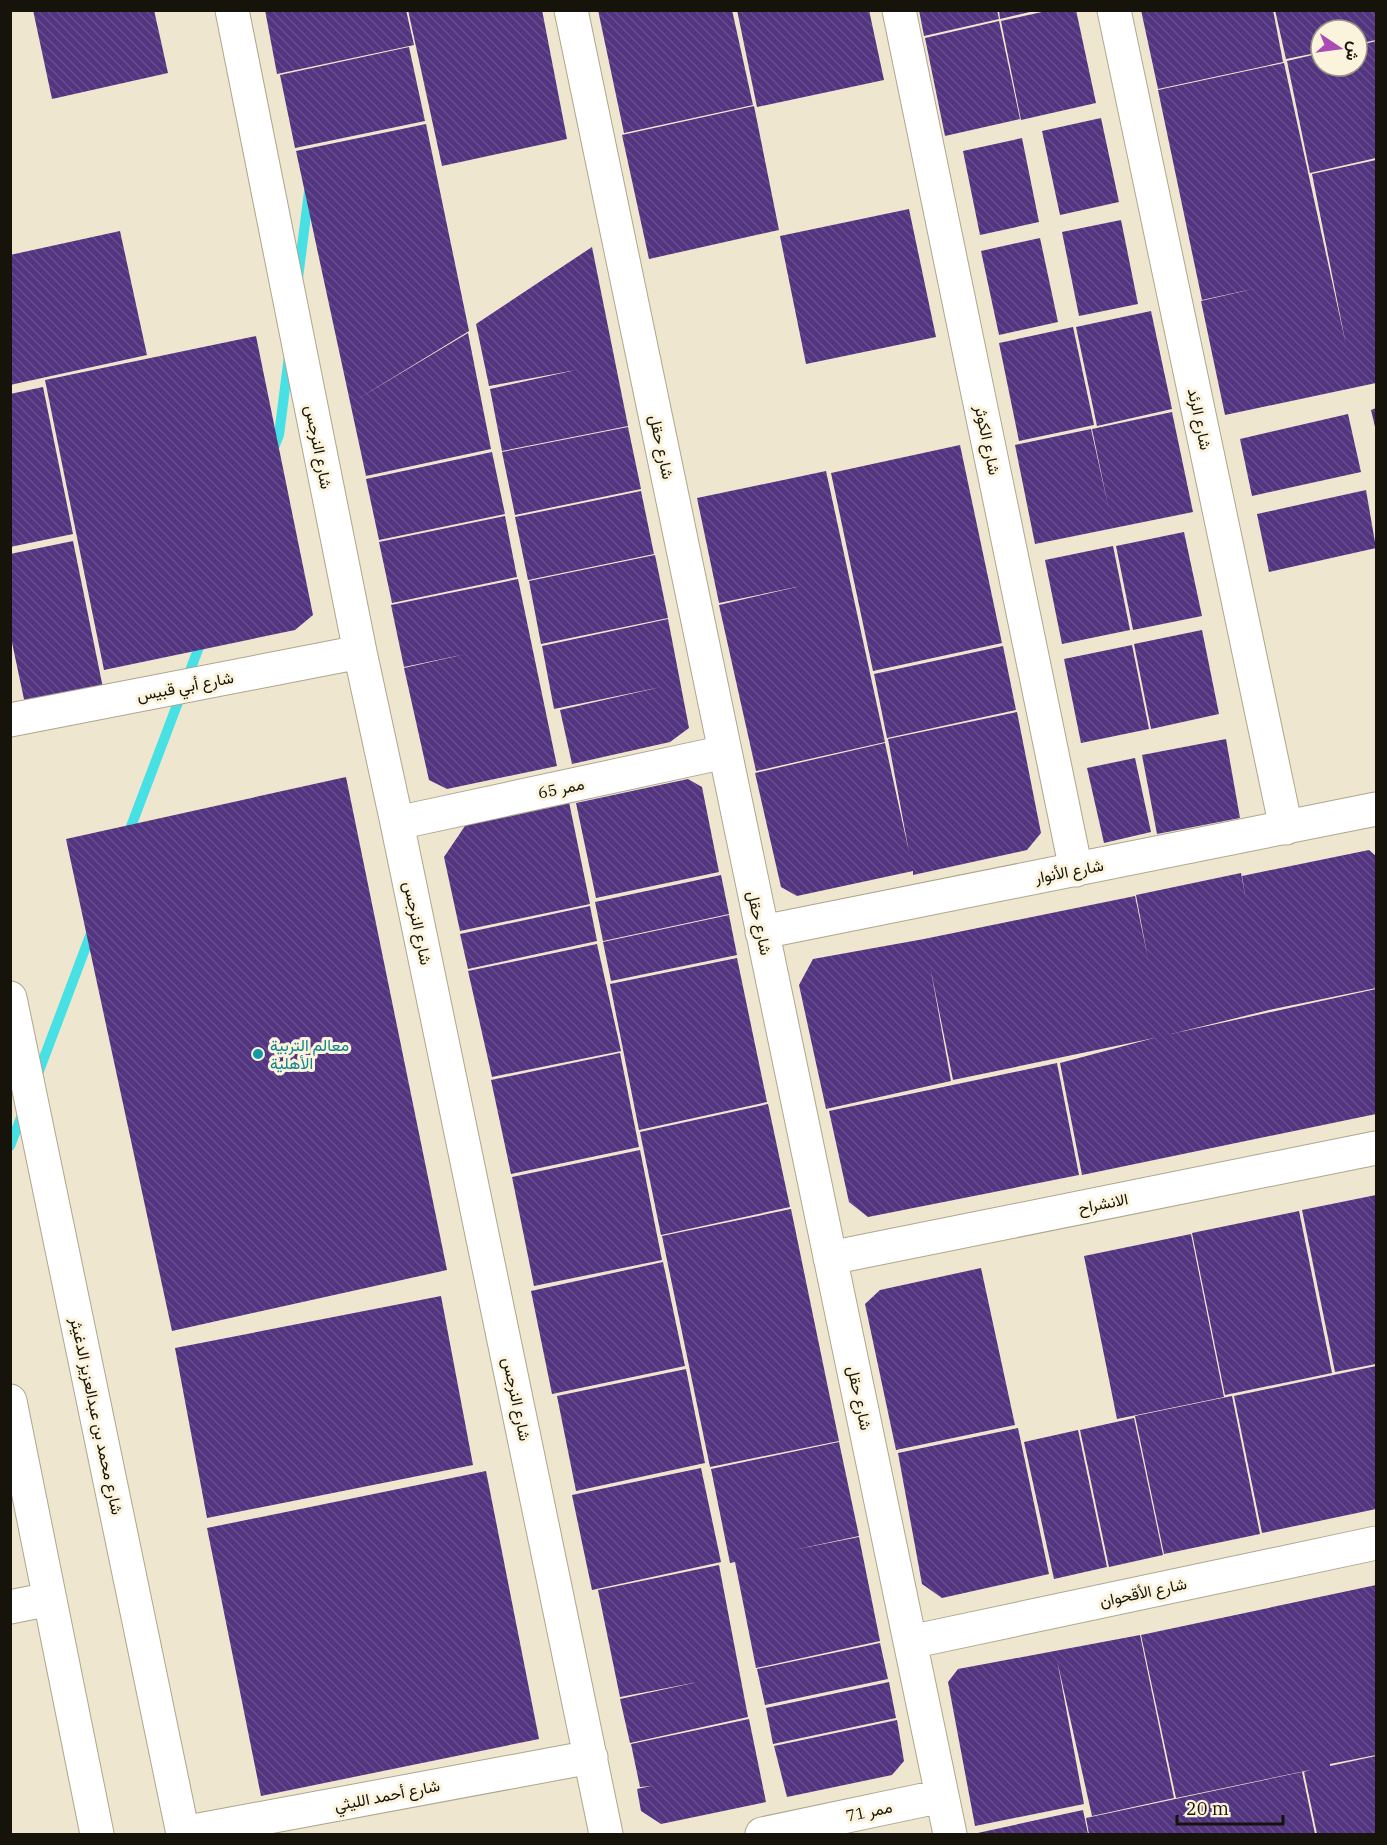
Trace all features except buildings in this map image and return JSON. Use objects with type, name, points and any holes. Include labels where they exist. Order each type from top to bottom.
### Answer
[{"type":"street","name":"شارع النرجس","points":[[232,10],[360,652],[606,1834]]},
{"type":"street","name":"شارع حقل","points":[[571,10],[950,1834]]},
{"type":"street","name":"شارع الكوثر","points":[[899,10],[1076,870]]},
{"type":"street","name":"شارع الرئد","points":[[1114,10],[1286,828]]},
{"type":"street","name":"شارع أبي قبيس","points":[[10,720],[360,652]]},
{"type":"street","name":"ممر 65","points":[[397,823],[725,753]]},
{"type":"street","name":"شارع الأنوار","points":[[762,932],[1377,809]]},
{"type":"street","name":"شارع محمد بن عبدالعزيز الدغيثر","points":[[10,998],[183,1834]]},
{"type":"street","name":"الانشراح","points":[[830,1258],[1377,1148]]},
{"type":"street","points":[[10,1401],[97,1834]]},
{"type":"street","name":"شارع الأقحوان","points":[[910,1642],[1377,1543]]},
{"type":"street","points":[[10,1607],[50,1599]]},
{"type":"street","name":"شارع أحمد الليثي","points":[[183,1834],[591,1757]]},
{"type":"street","name":"ممر 71","points":[[762,1834],[942,1796]]},
{"type":"waterway","points":[[298,278],[309,192]]},
{"type":"waterway","points":[[273,450],[279,435],[289,356]]},
{"type":"waterway","points":[[127,837],[202,639]]},
{"type":"waterway","points":[[36,1079],[93,928]]},
{"type":"waterway","points":[[10,1146],[24,1110]]},
{"type":"place","name":"معالم التربية الأهلية","points":[[258,1054]]}]
